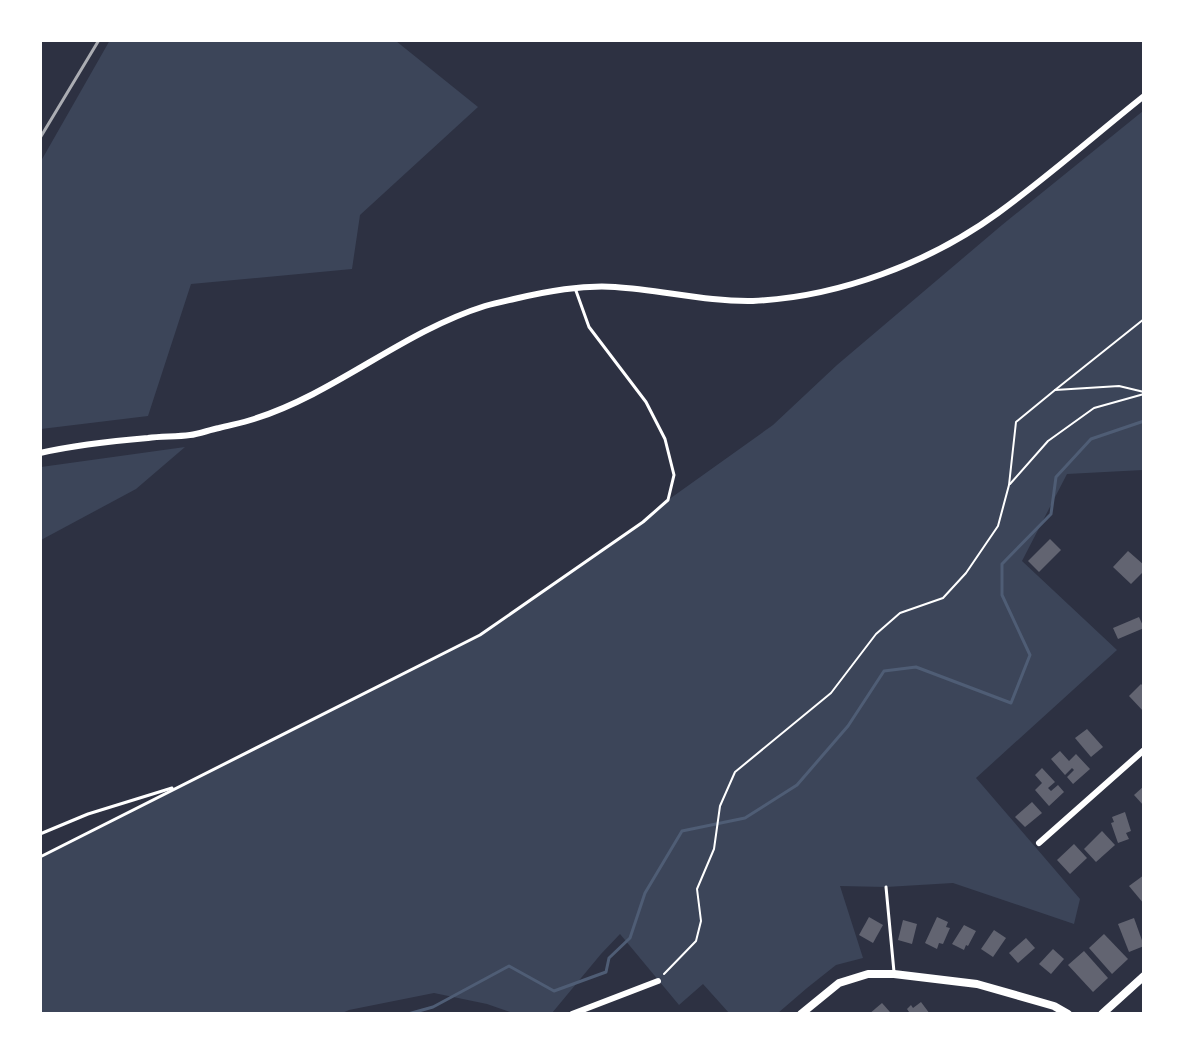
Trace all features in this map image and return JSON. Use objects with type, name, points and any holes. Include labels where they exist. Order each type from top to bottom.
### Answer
[{"type":"street","points":[[40,453],[116,441],[191,435],[253,420],[296,403],[437,325],[485,306],[549,291],[613,287],[699,298],[752,301],[806,295],[861,282],[942,248],[996,214],[1058,168],[1143,96]]},
{"type":"street","points":[[1039,843],[1143,750]]},
{"type":"street","points":[[801,1014],[839,983],[868,974],[894,974],[976,984],[1054,1006],[1068,1014]]},
{"type":"street","points":[[1102,1014],[1143,976]]},
{"type":"street","points":[[572,1014],[658,981]]},
{"type":"lane","points":[[40,857],[480,635],[643,522],[668,500],[674,475],[665,439],[646,402],[589,327],[575,288]]},
{"type":"lane","points":[[40,834],[88,814],[182,785]]},
{"type":"lane","points":[[886,887],[894,974]]},
{"type":"path","points":[[658,981],[696,941],[701,921],[697,888],[714,849],[720,806],[735,772],[831,693],[876,634],[900,613],[943,598],[966,573],[998,526],[1009,485],[1016,422],[1143,319]]},
{"type":"path","points":[[1055,390],[1119,386],[1143,393]]},
{"type":"path","points":[[1009,485],[1048,441],[1094,408],[1143,393]]},
{"type":"shaded area","points":[[110,40],[396,41],[478,107],[360,215],[352,269],[191,284],[148,416],[41,429],[41,161]]},
{"type":"shaded area","points":[[1143,111],[1143,470],[1067,474],[1022,561],[1117,650],[976,778],[1080,899],[1074,924],[953,883],[886,887],[840,886],[863,958],[836,965],[778,1013],[729,1013],[703,984],[679,1005],[620,934],[552,1013],[513,1013],[487,1004],[434,993],[349,1010],[340,1014],[41,1014],[41,857],[480,635],[643,522],[668,500],[773,425],[837,365],[1002,225]]},
{"type":"shaded area","points":[[185,447],[136,489],[41,540],[41,467]]},
{"type":"building","points":[[1050,539],[1061,550],[1039,572],[1028,561]]},
{"type":"building","points":[[1128,551],[1144,565],[1144,571],[1131,584],[1113,567]]},
{"type":"building","points":[[1139,617],[1144,628],[1118,639],[1113,628]]},
{"type":"building","points":[[1141,684],[1144,687],[1144,712],[1129,696]]},
{"type":"building","points":[[1087,729],[1103,747],[1091,757],[1075,738]]},
{"type":"building","points":[[1060,751],[1069,761],[1076,754],[1090,769],[1073,784],[1067,777],[1074,770],[1072,768],[1065,775],[1051,759]]},
{"type":"building","points":[[1042,768],[1055,782],[1048,788],[1051,791],[1058,785],[1064,792],[1049,806],[1035,790],[1042,783],[1035,775]]},
{"type":"building","points":[[1144,786],[1144,806],[1134,795]]},
{"type":"building","points":[[1032,802],[1042,813],[1025,827],[1015,817]]},
{"type":"building","points":[[1125,812],[1131,831],[1126,833],[1129,839],[1118,843],[1111,823],[1114,822],[1112,817]]},
{"type":"building","points":[[1102,831],[1115,845],[1096,862],[1084,849]]},
{"type":"building","points":[[1074,844],[1087,858],[1070,874],[1057,860]]},
{"type":"building","points":[[1144,875],[1144,904],[1129,886]]},
{"type":"building","points":[[869,917],[883,925],[873,943],[859,935]]},
{"type":"building","points":[[937,917],[948,922],[946,927],[950,928],[943,944],[939,943],[937,949],[925,943]]},
{"type":"building","points":[[1134,918],[1144,946],[1129,952],[1118,924]]},
{"type":"building","points":[[903,920],[917,924],[912,944],[898,940]]},
{"type":"building","points":[[964,925],[976,931],[964,950],[952,944]]},
{"type":"building","points":[[994,930],[1006,938],[993,957],[981,949]]},
{"type":"building","points":[[1104,934],[1128,959],[1112,974],[1089,948]]},
{"type":"building","points":[[1026,938],[1035,948],[1018,963],[1009,953]]},
{"type":"building","points":[[1053,949],[1064,959],[1051,974],[1039,964]]},
{"type":"building","points":[[1084,951],[1108,978],[1093,992],[1068,965]]},
{"type":"building","points":[[921,1002],[930,1014],[906,1014],[911,1005],[913,1008]]},
{"type":"building","points":[[882,1003],[890,1012],[888,1014],[869,1014]]},
{"type":"waterway","points":[[408,1014],[433,1007],[509,966],[554,991],[606,972],[609,958],[630,938],[645,893],[682,831],[745,818],[797,785],[848,726],[884,671],[916,667],[1011,703],[1030,655],[1002,595],[1002,564],[1051,514],[1056,477],[1091,439],[1144,421]]},
{"type":"railway","points":[[40,138],[99,40]]}]
